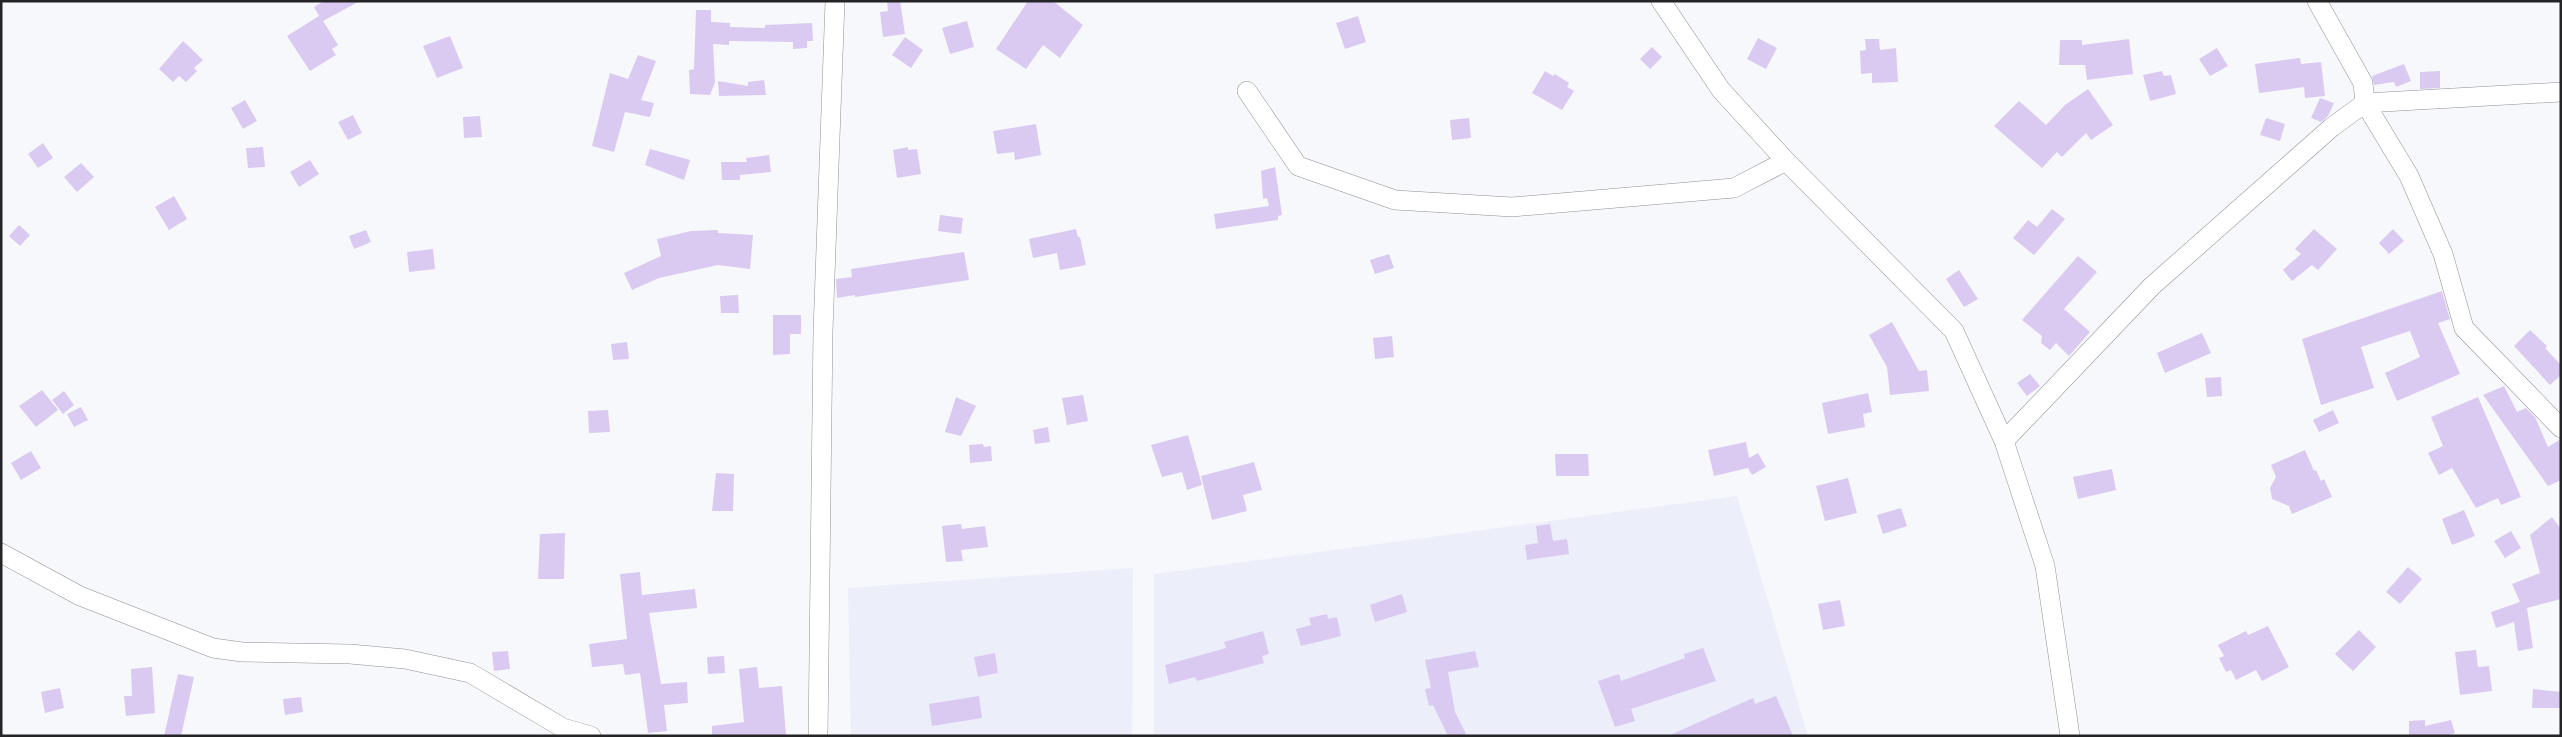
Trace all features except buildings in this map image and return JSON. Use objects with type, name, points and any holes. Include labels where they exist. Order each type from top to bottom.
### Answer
[{"type":"street","points":[[818,736],[823,331],[835,1]]},
{"type":"street","points":[[1660,1],[1721,90],[1786,160],[1954,331],[2004,441],[2046,566],[2070,736]]},
{"type":"street","points":[[2317,1],[2363,83],[2366,102],[2409,176],[2443,254],[2464,328],[2561,428]]},
{"type":"street","points":[[1247,91],[1298,166],[1396,200],[1512,207],[1734,188],[1786,160]]},
{"type":"street","points":[[2004,441],[2152,286],[2332,127],[2366,102],[2561,92]]},
{"type":"street","points":[[1,553],[80,596],[213,648],[242,652],[350,654],[396,658],[470,673],[563,728],[591,736]]},
{"type":"shaded area","points":[[1737,496],[1808,736],[1154,736],[1154,574]]},
{"type":"shaded area","points":[[1133,568],[1132,736],[851,736],[848,588]]}]
